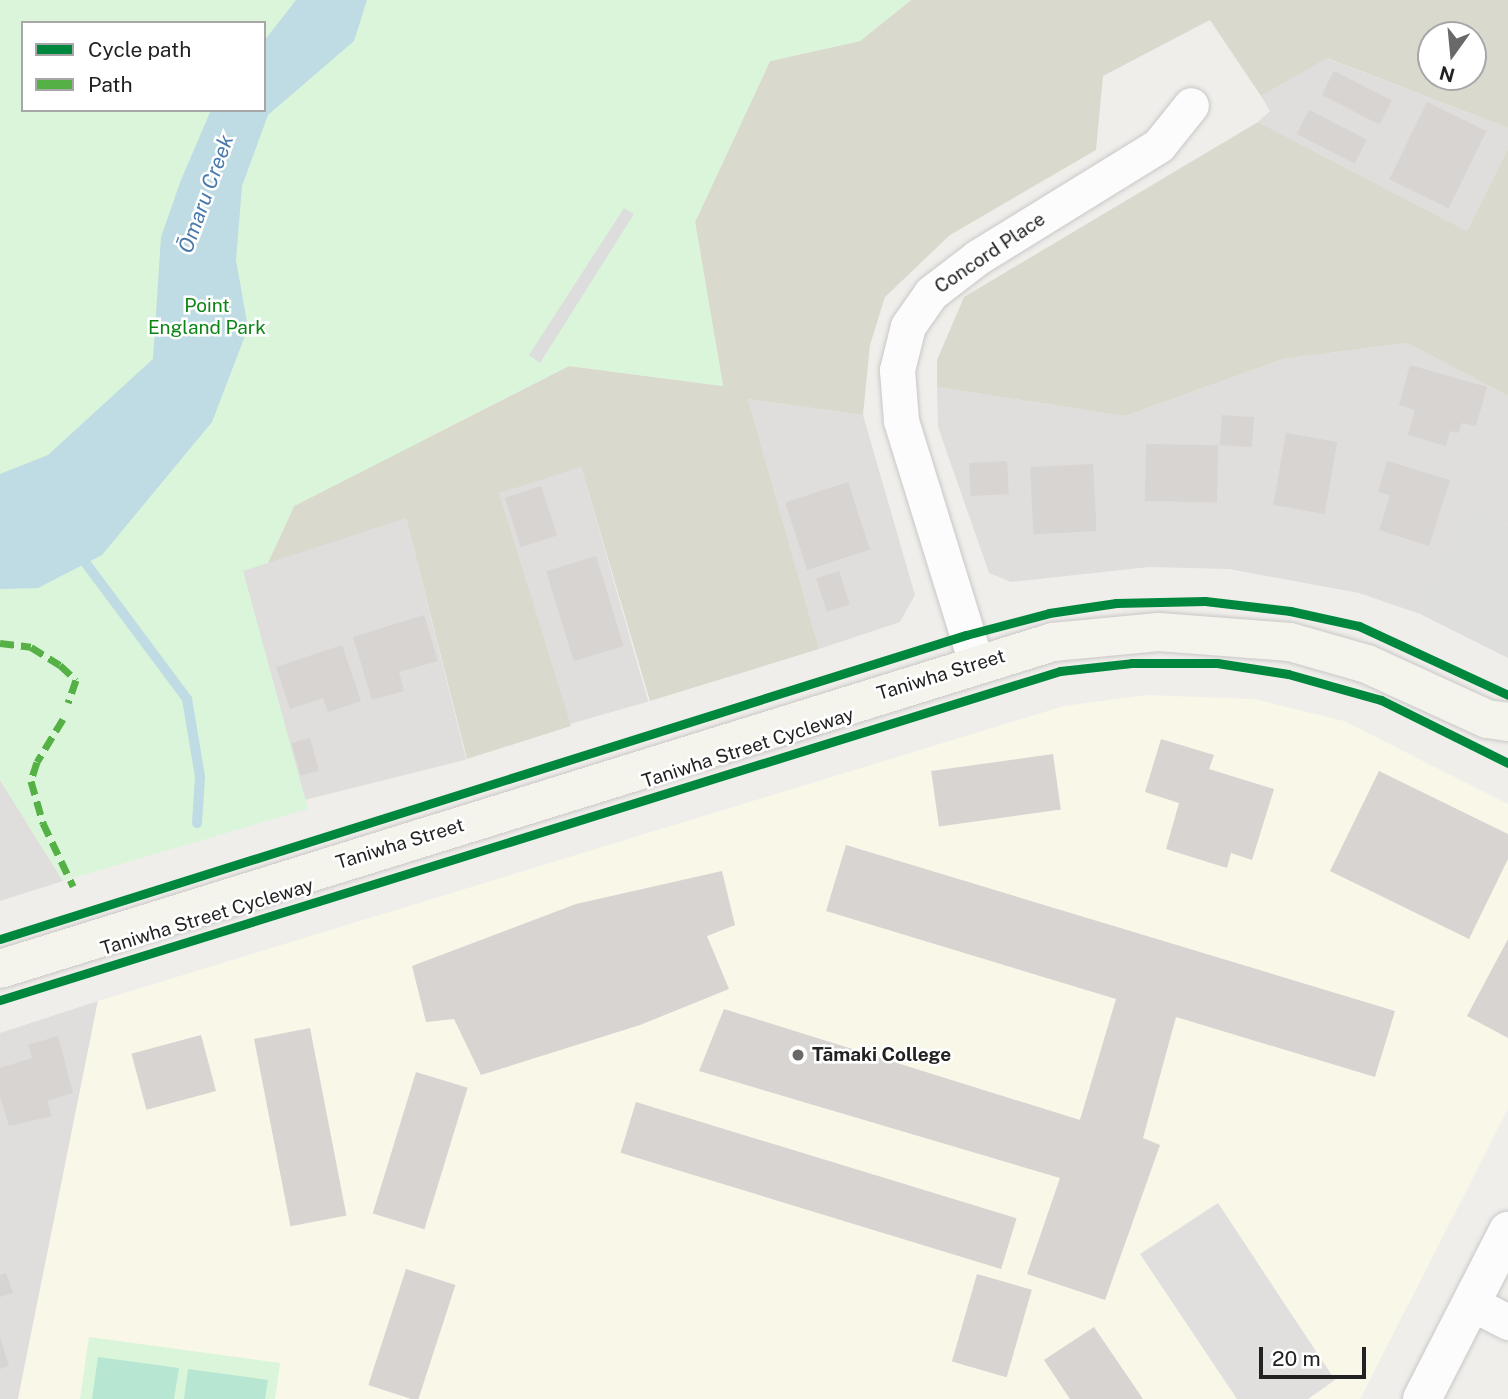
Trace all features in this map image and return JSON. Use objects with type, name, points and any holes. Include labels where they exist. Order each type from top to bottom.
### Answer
[{"type":"main road","name":"Taniwha Street","points":[[0,969],[976,663],[1053,642],[1107,634],[1245,635],[1290,642],[1367,664],[1501,727]]},
{"type":"street","name":"Concord Place","points":[[976,663],[901,420],[897,370],[908,326],[931,293],[978,257],[1159,145],[1191,105]]},
{"type":"street","points":[[1422,1399],[1508,1231]]},
{"type":"street","points":[[1471,1303],[1508,1322]]},
{"type":"shaded area","points":[[911,0],[1508,0],[1508,128],[1327,58],[1261,96],[1210,20],[1103,76],[1096,150],[950,235],[885,297],[870,345],[863,415],[748,399],[819,649],[650,701],[581,467],[499,493],[571,726],[467,759],[406,518],[268,563],[294,506],[569,366],[723,386],[695,222],[770,61],[860,41]]},
{"type":"shaded area","points":[[1326,58],[1508,128],[1508,148],[1467,231],[1258,122],[1270,111],[1261,96]]},
{"type":"shaded area","points":[[1258,122],[1467,231],[1508,148],[1508,396],[1407,343],[1283,359],[1125,416],[937,387],[937,360],[964,297]]},
{"type":"shaded area","points":[[1407,343],[1508,396],[1508,525],[1470,506],[1420,614],[1359,593],[1229,569],[1149,567],[1011,582],[989,573],[938,427],[937,387],[1125,416],[1283,359]]},
{"type":"shaded area","points":[[748,399],[863,415],[915,595],[900,622],[819,649]]},
{"type":"shaded area","points":[[581,467],[648,702],[566,725],[498,491]]},
{"type":"shaded area","points":[[1470,505],[1508,525],[1508,658],[1420,614]]},
{"type":"shaded area","points":[[406,518],[466,760],[300,801],[240,559]]},
{"type":"shaded area","name":"Tāmaki College","points":[[1146,695],[1254,699],[1344,721],[1508,804],[1508,1109],[1360,1399],[18,1399],[98,1001],[1064,706]]},
{"type":"shaded area","points":[[0,780],[63,881],[0,901]]},
{"type":"shaded area","points":[[98,1001],[18,1399],[0,1399],[0,1033]]},
{"type":"shaded area","points":[[1218,1203],[1335,1380],[1308,1399],[1237,1399],[1140,1254]]},
{"type":"green space","name":"Point England Park","points":[[0,0],[911,0],[860,41],[770,61],[695,222],[723,386],[569,366],[294,506],[268,563],[243,571],[308,809],[63,881],[0,780]]},
{"type":"green space","points":[[89,1337],[280,1363],[275,1399],[80,1399]]},
{"type":"green space","points":[[98,1357],[179,1368],[174,1399],[92,1399]]},
{"type":"green space","points":[[188,1369],[268,1380],[265,1399],[184,1399]]},
{"type":"water","name":"Ōmaru Creek","points":[[296,0],[367,0],[354,41],[268,115],[242,186],[236,260],[248,328],[212,422],[102,555],[38,588],[0,589],[0,474],[48,455],[153,359],[161,237],[181,180],[210,112],[266,112],[266,38]]},
{"type":"pier","points":[[624,208],[634,214],[540,363],[529,355]]},
{"type":"building","points":[[1334,71],[1392,101],[1380,125],[1322,95]]},
{"type":"building","points":[[1427,102],[1486,131],[1449,208],[1389,179]]},
{"type":"building","points":[[1309,110],[1367,140],[1355,164],[1297,134]]},
{"type":"building","points":[[1410,365],[1487,387],[1476,426],[1462,423],[1458,433],[1450,431],[1446,446],[1408,435],[1415,410],[1399,405]]},
{"type":"building","points":[[1222,415],[1254,417],[1252,447],[1220,445]]},
{"type":"building","points":[[1286,433],[1337,442],[1325,514],[1273,505]]},
{"type":"building","points":[[1146,444],[1218,445],[1217,502],[1145,501]]},
{"type":"building","points":[[1007,461],[1009,494],[971,496],[969,463]]},
{"type":"building","points":[[1387,461],[1450,480],[1429,546],[1379,530],[1390,495],[1378,492]]},
{"type":"building","points":[[1093,464],[1097,531],[1034,534],[1030,467]]},
{"type":"building","points":[[848,482],[870,550],[807,570],[785,502]]},
{"type":"building","points":[[541,486],[557,535],[521,547],[505,498]]},
{"type":"building","points":[[596,556],[623,646],[574,661],[546,571]]},
{"type":"building","points":[[839,571],[850,604],[827,612],[816,578]]},
{"type":"building","points":[[424,615],[438,661],[399,672],[404,691],[372,700],[353,637]]},
{"type":"building","points":[[342,645],[361,701],[328,712],[323,698],[290,709],[276,667]]},
{"type":"building","points":[[310,738],[319,771],[300,776],[292,743]]},
{"type":"building","points":[[1161,739],[1214,755],[1209,769],[1274,789],[1252,860],[1231,853],[1227,868],[1166,849],[1179,803],[1145,792]]},
{"type":"building","points":[[1053,754],[1061,809],[939,827],[931,771]]},
{"type":"building","points":[[1379,771],[1508,834],[1508,859],[1469,939],[1330,871]]},
{"type":"building","points":[[846,845],[1395,1011],[1375,1077],[1176,1017],[1143,1138],[1160,1145],[1105,1300],[1027,1274],[1060,1178],[699,1071],[724,1009],[1080,1120],[1116,999],[826,911]]},
{"type":"building","points":[[722,871],[735,925],[707,936],[729,989],[640,1025],[481,1075],[454,1019],[426,1022],[412,966],[576,904]]},
{"type":"building","points":[[1508,939],[1508,1038],[1467,1016]]},
{"type":"building","points":[[310,1028],[346,1215],[290,1226],[254,1039]]},
{"type":"building","points":[[201,1035],[216,1091],[146,1110],[131,1054]]},
{"type":"building","points":[[58,1036],[73,1093],[47,1101],[52,1116],[9,1126],[0,1097],[0,1068],[32,1058],[28,1045]]},
{"type":"building","points":[[416,1072],[468,1088],[424,1229],[373,1214]]},
{"type":"building","points":[[636,1102],[1017,1218],[1001,1269],[621,1153]]},
{"type":"building","points":[[406,1269],[455,1285],[418,1399],[368,1385]]},
{"type":"building","points":[[6,1273],[13,1293],[0,1297],[0,1275]]},
{"type":"building","points":[[977,1274],[1032,1290],[1007,1377],[952,1361]]},
{"type":"building","points":[[1094,1327],[1143,1399],[1070,1399],[1044,1360]]},
{"type":"building","points":[[0,1338],[9,1366],[0,1369]]},
{"type":"waterway","points":[[79,554],[187,699],[200,777],[197,823]]},
{"type":"marked path","points":[[0,643],[31,647],[60,665],[76,680],[68,703]]},
{"type":"marked path","points":[[63,719],[37,762],[31,781],[43,823],[73,886]]},
{"type":"cycle path","points":[[0,939],[966,635],[1049,613],[1116,603],[1205,601],[1290,611],[1359,626],[1508,695]]},
{"type":"cycle path","name":"Taniwha Street Cycleway","points":[[0,1000],[1060,671],[1132,663],[1217,663],[1288,674],[1381,700],[1508,763]]},
{"type":"place","name":"Tāmaki College","points":[[798,1055]]}]
